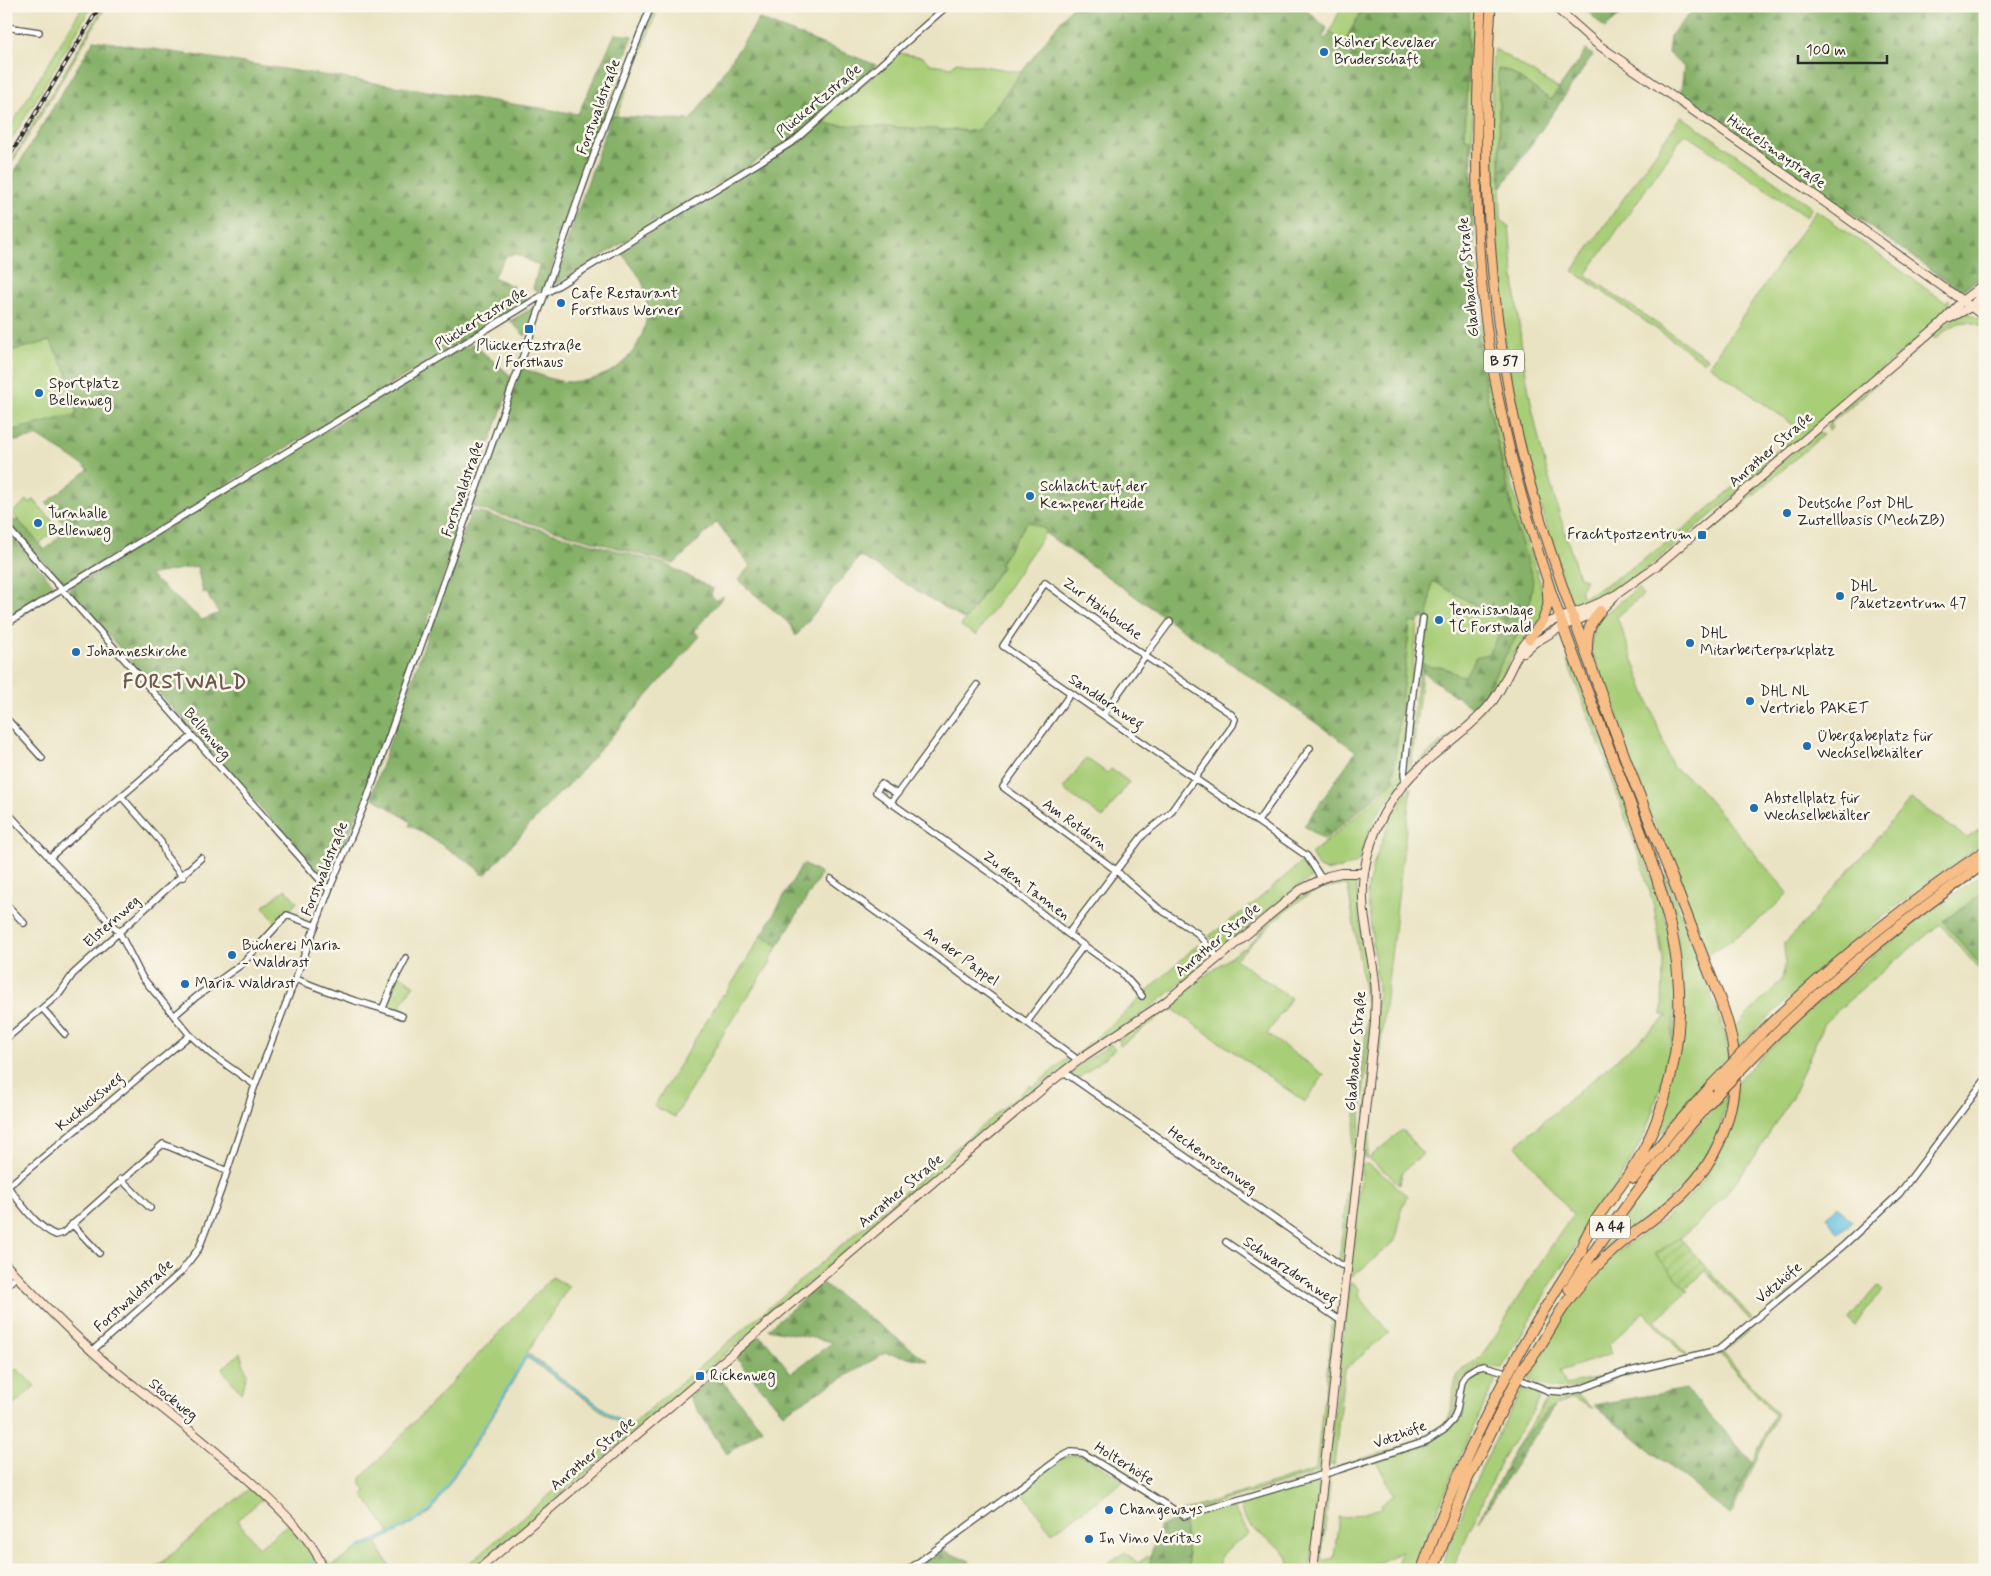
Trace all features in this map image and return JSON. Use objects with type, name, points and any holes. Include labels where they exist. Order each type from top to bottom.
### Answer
[{"type":"highway","points":[[1588,658],[1588,633],[1590,625],[1600,611]]},
{"type":"highway","points":[[1522,1376],[1569,1298],[1595,1267],[1613,1250],[1677,1201],[1701,1174],[1724,1131],[1734,1088],[1733,1048],[1720,1000],[1649,822],[1573,618]]},
{"type":"highway","points":[[1561,622],[1662,889],[1675,941],[1680,989],[1676,1050],[1658,1118],[1640,1157],[1587,1234],[1579,1254]]},
{"type":"highway","name":"A 44","points":[[1422,1570],[1451,1493],[1487,1414],[1530,1334],[1579,1254],[1639,1171],[1712,1085],[1765,1029],[1863,941],[1985,851]]},
{"type":"highway","name":"A 44","points":[[1432,1570],[1468,1478],[1558,1307],[1598,1244],[1657,1164],[1716,1095],[1814,997],[1926,905],[1985,864]]},
{"type":"main road","name":"Gladbacher Straße","points":[[1481,6],[1476,118],[1476,183],[1481,272],[1488,338],[1499,403],[1514,472],[1561,622]]},
{"type":"main road","name":"Gladbacher Straße","points":[[1490,6],[1488,40],[1488,182],[1492,269],[1500,336],[1510,399],[1522,451],[1541,520],[1573,618]]},
{"type":"main road","name":"Hückelsmaystraße","points":[[1554,6],[1597,44],[1985,316]]},
{"type":"main road","name":"Anrather Straße","points":[[1405,783],[1482,715],[1498,692],[1518,654],[1529,639],[1544,625],[1600,611],[1618,594],[1689,539],[1940,324],[1962,301],[1985,283]]},
{"type":"main road","name":"Anrather Straße","points":[[1940,324],[1971,307],[1985,290]]},
{"type":"main road","points":[[1529,639],[1544,620],[1548,605],[1547,578]]},
{"type":"main road","name":"Anrather Straße","points":[[1573,618],[1618,594]]},
{"type":"main road","name":"Anrather Straße","points":[[1509,670],[1527,648],[1561,622]]},
{"type":"main road","name":"Gladbacher Straße","points":[[1313,1570],[1375,1023],[1375,982],[1364,921],[1364,873],[1371,846],[1381,820],[1405,783]]},
{"type":"main road","name":"Anrather Straße","points":[[478,1570],[1064,1072],[1159,1006],[1288,898],[1310,883],[1341,873],[1364,873]]},
{"type":"main road","name":"Stockweg","points":[[6,1265],[92,1351],[248,1480],[294,1524],[321,1564]]},
{"type":"street","name":"Forstwaldstraße","points":[[92,1351],[181,1272],[199,1248],[255,1085],[329,890],[371,788],[605,122],[651,6]]},
{"type":"street","name":"Plückertzstraße","points":[[6,624],[794,142],[947,6]]},
{"type":"street","points":[[6,28],[39,32]]},
{"type":"street","name":"Bellenweg","points":[[6,526],[329,890]]},
{"type":"street","name":"Zur Hainbuche","points":[[1045,583],[1145,656],[1231,714],[1235,719],[1233,725],[1195,778]]},
{"type":"street","name":"Sanddornweg","points":[[1045,583],[1003,646],[1258,821],[1310,859],[1321,878]]},
{"type":"street","points":[[1405,783],[1404,774],[1423,618]]},
{"type":"street","name":"Zur Hainbuche","points":[[1103,715],[1170,622]]},
{"type":"street","points":[[890,803],[977,685]]},
{"type":"street","name":"Am Rotdorn","points":[[1071,693],[1003,787],[1117,870],[1158,908],[1197,933],[1218,958]]},
{"type":"street","points":[[6,718],[42,758]]},
{"type":"street","points":[[48,858],[192,736]]},
{"type":"street","points":[[1258,821],[1310,748]]},
{"type":"street","points":[[1068,934],[1143,835],[1170,813],[1195,778]]},
{"type":"street","name":"Zu den Tannen","points":[[897,794],[881,784],[876,792],[997,878],[1068,934],[1121,972],[1142,996]]},
{"type":"street","points":[[120,796],[162,842],[166,856],[183,877]]},
{"type":"street","points":[[6,811],[118,932],[142,977],[190,1035],[212,1055],[255,1085]]},
{"type":"street","name":"Elsternweg","points":[[6,1038],[60,993],[73,974],[118,932],[183,877],[201,858]]},
{"type":"street","name":"An der Pappel","points":[[831,879],[1074,1057]]},
{"type":"street","points":[[6,904],[24,922]]},
{"type":"street","points":[[174,1016],[196,997],[242,964],[287,915],[316,926]]},
{"type":"street","points":[[1027,1022],[1084,945]]},
{"type":"street","points":[[383,1008],[406,958]]},
{"type":"street","points":[[296,979],[402,1016]]},
{"type":"street","points":[[43,1008],[65,1034]]},
{"type":"street","name":"Kuckucksweg","points":[[7,1188],[190,1035]]},
{"type":"street","name":"Heckenrosenweg","points":[[1064,1072],[1342,1265],[1347,1266]]},
{"type":"street","name":"Votzhöfe","points":[[1522,1376],[1549,1391],[1564,1392],[1580,1389],[1622,1372],[1718,1350],[1844,1245],[1899,1194],[1985,1080]]},
{"type":"street","points":[[7,1188],[34,1218],[56,1236],[63,1233],[163,1144],[227,1171]]},
{"type":"street","points":[[121,1180],[150,1208]]},
{"type":"street","points":[[72,1224],[99,1253]]},
{"type":"street","name":"Schwarzdornweg","points":[[1226,1242],[1341,1321]]},
{"type":"street","points":[[6,1286],[17,1276]]},
{"type":"street","name":"Votzhöfe","points":[[1324,1470],[1411,1446],[1437,1436],[1454,1418],[1462,1381],[1467,1373],[1475,1368],[1484,1366],[1502,1371]]},
{"type":"street","name":"Holterhöfe","points":[[908,1570],[1060,1458],[1071,1452],[1082,1453],[1184,1516],[1324,1470]]},
{"type":"green space","points":[[83,6],[92,6],[6,149],[6,134]]},
{"type":"green space","points":[[104,6],[106,6],[6,173],[6,169]]},
{"type":"green space","points":[[654,6],[659,6],[616,117],[612,117]]},
{"type":"green space","points":[[1072,6],[1223,13],[1228,6],[1302,6],[1327,28],[1323,37],[1326,39],[1330,32],[1344,43],[1364,6],[1469,6],[1465,138],[1470,139],[1473,290],[1488,401],[1513,515],[1533,580],[1528,616],[1475,710],[1422,672],[1423,663],[1431,667],[1442,667],[1458,675],[1465,676],[1476,657],[1488,654],[1506,622],[1432,581],[1428,619],[1422,618],[1418,623],[1410,622],[1393,777],[1395,780],[1324,840],[1304,826],[1356,751],[1045,533],[1046,530],[1028,521],[999,564],[1002,566],[965,620],[860,556],[796,636],[791,625],[738,580],[750,566],[717,522],[674,564],[473,507],[522,368],[558,381],[585,381],[600,377],[624,362],[640,339],[647,309],[645,292],[642,282],[620,251],[789,147],[819,124],[977,131]]},
{"type":"green space","points":[[1342,6],[1364,6],[1344,43],[1330,32]]},
{"type":"green space","points":[[1477,6],[1472,191],[1477,284],[1489,375],[1500,432],[1525,536],[1543,592],[1545,602],[1544,614],[1511,657],[1490,700],[1479,713],[1411,771],[1407,768],[1412,741],[1411,734],[1423,633],[1426,634],[1432,580],[1506,622],[1488,654],[1476,657],[1465,676],[1459,676],[1443,667],[1432,669],[1423,664],[1411,768],[1478,712],[1475,710],[1528,616],[1510,494],[1488,401],[1473,290],[1470,139],[1465,139],[1469,7]]},
{"type":"green space","points":[[1582,6],[1631,6],[1605,28]]},
{"type":"green space","points":[[1697,6],[1985,6],[1985,276],[1963,289],[1954,286],[1807,182],[1680,98],[1684,67],[1668,53],[1670,36]]},
{"type":"green space","points":[[759,19],[876,65],[795,137],[558,283],[555,283],[554,279],[611,116],[691,120]]},
{"type":"green space","points":[[615,34],[633,36],[605,109],[607,111],[544,289],[536,291],[533,288],[539,266],[517,254],[507,255],[493,277],[513,286],[512,290],[523,298],[526,297],[527,301],[63,584],[6,520],[8,514],[15,521],[17,519],[45,550],[68,528],[46,503],[89,469],[38,436],[6,443],[6,432],[77,414],[67,372],[50,341],[6,352],[6,185],[94,40],[578,114]]},
{"type":"green space","points":[[1495,49],[1559,89],[1551,100],[1509,71],[1498,69],[1501,220],[1509,226],[1521,342],[1537,433],[1579,577],[1586,579],[1581,589],[1581,594],[1584,597],[1642,561],[1723,497],[1801,430],[1709,365],[1816,210],[1945,302],[1949,299],[1946,311],[1930,328],[1676,545],[1633,579],[1583,606],[1573,603],[1567,593],[1527,456],[1509,373],[1499,299],[1493,224],[1491,149],[1493,60]]},
{"type":"green space","points":[[1586,50],[1593,55],[1501,188],[1498,69],[1509,71],[1551,100]]},
{"type":"green space","points":[[899,53],[923,57],[930,64],[952,67],[956,62],[1022,72],[977,131],[819,124]]},
{"type":"green space","points":[[1681,116],[1812,207],[1806,217],[1685,133],[1586,275],[1707,358],[1704,362],[1573,271]]},
{"type":"green space","points":[[536,306],[525,336],[510,321]]},
{"type":"green space","points":[[1966,312],[1985,322],[1985,328],[1970,322],[1964,322],[1958,323],[1935,339],[1932,336],[1830,424],[1832,428],[1829,430],[1827,425],[1830,420],[1934,333],[1957,316]]},
{"type":"green space","name":"Sportplatz Bellenweg","points":[[50,341],[67,372],[77,415],[6,432],[6,352]]},
{"type":"green space","points":[[473,344],[511,376],[509,381],[511,383],[367,792],[328,884],[69,591],[71,587],[465,346],[467,348]],"holes":[[[197,566],[203,593],[207,592],[219,613],[202,620],[149,575]]]},
{"type":"green space","points":[[1817,432],[1823,435],[1712,531],[1708,527],[1718,516]]},
{"type":"green space","name":"Turnhalle Bellenweg","points":[[27,500],[29,503],[34,500],[58,527],[39,544],[12,513]]},
{"type":"green space","points":[[471,512],[478,512],[665,564],[713,589],[711,595],[716,600],[724,596],[694,631],[700,636],[565,789],[555,797],[486,874],[482,874],[475,866],[412,826],[409,826],[411,822],[371,796]]},
{"type":"green space","points":[[1027,521],[1047,530],[976,635],[961,626],[1002,567],[999,565]]},
{"type":"green space","points":[[6,531],[56,587],[6,618]]},
{"type":"green space","points":[[1638,588],[1643,595],[1617,617],[1673,768],[1692,780],[1788,893],[1770,911],[1735,938],[1705,956],[1591,649],[1593,631],[1598,619]]},
{"type":"green space","points":[[1410,622],[1418,623],[1401,765],[1402,782],[1376,816],[1359,860],[1354,865],[1326,871],[1319,868],[1311,854],[1384,792],[1384,788],[1395,780],[1393,777]]},
{"type":"green space","points":[[1572,660],[1627,803],[1668,926],[1675,990],[1670,1058],[1645,1133],[1625,1171],[1549,1287],[1502,1368],[1479,1365],[1461,1379],[1450,1419],[1442,1428],[1431,1436],[1400,1449],[1341,1465],[1418,1440],[1430,1435],[1446,1423],[1451,1410],[1455,1381],[1458,1375],[1486,1350],[1537,1268],[1573,1215],[1516,1145],[1668,1016],[1662,1015],[1663,960],[1654,907],[1643,868],[1602,751],[1567,661]]},
{"type":"green space","points":[[1086,758],[1107,773],[1111,769],[1129,782],[1103,818],[1063,789]]},
{"type":"green space","points":[[1411,787],[1367,1159],[1363,1154],[1378,989],[1367,892],[1373,865],[1393,812]]},
{"type":"green space","points":[[1911,799],[1967,838],[1985,826],[1985,843],[1888,913],[1796,991],[1738,1046],[1732,1030],[1782,980],[1785,963],[1784,943]]},
{"type":"green space","points":[[1305,859],[1313,872],[1312,878],[1292,890],[1225,945],[1217,945],[1209,936],[1252,905]]},
{"type":"green space","points":[[804,864],[821,874],[778,946],[762,935],[801,866]]},
{"type":"green space","points":[[1985,872],[1985,892],[1943,921],[1985,971],[1985,976],[1940,924],[1868,983],[1824,1023],[1792,1097],[1755,1156],[1729,1191],[1698,1223],[1680,1238],[1655,1254],[1688,1291],[1655,1320],[1686,1354],[1684,1355],[1644,1312],[1608,1345],[1611,1354],[1560,1371],[1566,1385],[1616,1372],[1582,1386],[1563,1389],[1541,1385],[1527,1379],[1560,1318],[1595,1271],[1605,1261],[1675,1210],[1703,1180],[1723,1145],[1730,1125],[1736,1083],[1764,1053],[1824,997],[1919,920]]},
{"type":"green space","points":[[1666,875],[1716,1008],[1726,1038],[1728,1057],[1648,1148],[1663,1111],[1682,972],[1674,915],[1663,876]]},
{"type":"green space","points":[[1346,881],[1355,884],[1357,890],[1361,933],[1371,985],[1372,1013],[1345,1261],[1339,1261],[1368,1014],[1348,887],[1346,885],[1330,887],[1314,892],[1299,901],[1285,911],[1235,959],[1291,998],[1267,1034],[1324,1075],[1305,1102],[1171,1008],[1120,1046],[1119,1039],[1227,959],[1244,949],[1260,934],[1260,931],[1268,922],[1287,905],[1321,887]]},
{"type":"green space","points":[[285,889],[297,902],[277,924],[263,907]]},
{"type":"green space","points":[[1985,892],[1985,971],[1943,921]]},
{"type":"green space","points":[[762,935],[778,946],[770,960],[771,962],[728,1026],[675,1117],[654,1106],[723,994],[725,995]]},
{"type":"green space","points":[[1198,944],[1206,958],[1203,966],[1141,1015],[1033,1091],[472,1570],[461,1570],[627,1429],[528,1358],[526,1358],[497,1409],[431,1512],[376,1543],[392,1570],[327,1570],[326,1560],[332,1566],[361,1546],[390,1533],[363,1495],[366,1491],[361,1485],[361,1478],[552,1277],[569,1286],[527,1353],[629,1427],[1030,1085],[1033,1087],[1068,1056],[1073,1057],[1117,1020]]},
{"type":"green space","points":[[398,974],[414,985],[400,1006],[406,1010],[400,1014],[389,1010],[386,1006]]},
{"type":"green space","points":[[1111,1044],[1115,1049],[1078,1079],[1072,1075],[1072,1070]]},
{"type":"green space","points":[[1727,1095],[1720,1124],[1710,1149],[1697,1170],[1663,1204],[1600,1253],[1660,1171],[1692,1132]]},
{"type":"green space","points":[[1402,1130],[1423,1154],[1402,1172],[1400,1185],[1368,1159]]},
{"type":"green space","points":[[1367,1164],[1390,1179],[1395,1186],[1408,1196],[1400,1213],[1398,1231],[1394,1242],[1352,1277],[1350,1275],[1362,1165]]},
{"type":"green space","points":[[1680,1238],[1752,1318],[1750,1320],[1706,1271],[1686,1288],[1688,1291],[1655,1254]]},
{"type":"green space","points":[[1809,1277],[1723,1353],[1722,1350]]},
{"type":"green space","points":[[1351,1282],[1360,1290],[1359,1296],[1389,1333],[1344,1370],[1334,1465],[1328,1465],[1349,1285]]},
{"type":"green space","points":[[822,1283],[928,1361],[885,1353],[783,1413],[735,1357],[759,1336],[767,1342],[791,1373],[833,1342],[768,1329]]},
{"type":"green space","points":[[1877,1286],[1883,1291],[1867,1308],[1855,1326],[1849,1319]]},
{"type":"green space","points":[[1333,1318],[1338,1323],[1321,1471],[1184,1514],[1181,1512],[1317,1469]]},
{"type":"green space","points":[[240,1353],[247,1374],[241,1393],[222,1369]]},
{"type":"green space","points":[[1723,1353],[1777,1414],[1731,1515],[1729,1514],[1774,1414],[1720,1354],[1618,1378],[1595,1386],[1621,1375]]},
{"type":"green space","points":[[6,1362],[14,1371],[17,1369],[35,1386],[6,1412]]},
{"type":"green space","points":[[1489,1369],[1499,1373],[1454,1469],[1415,1570],[1396,1570],[1401,1551],[1366,1570],[1317,1570],[1328,1478],[1331,1476],[1321,1561],[1334,1558],[1339,1517],[1346,1518],[1382,1508],[1380,1505],[1394,1495],[1376,1461],[1361,1465],[1434,1439],[1445,1433],[1449,1428],[1468,1377],[1477,1371]]},
{"type":"green space","points":[[716,1374],[762,1428],[727,1454],[689,1397]]},
{"type":"green space","points":[[1525,1384],[1538,1392],[1539,1401],[1501,1460],[1452,1570],[1440,1570],[1478,1475]]},
{"type":"green space","points":[[1686,1389],[1752,1462],[1729,1514],[1594,1405]]},
{"type":"green space","points":[[1569,1394],[1578,1396],[1594,1409],[1573,1398],[1555,1405],[1547,1411],[1514,1450],[1548,1398],[1551,1395]]},
{"type":"green space","points":[[1555,1405],[1479,1521],[1514,1450],[1547,1411]]},
{"type":"green space","points":[[1073,1454],[1084,1456],[1124,1481],[1052,1533],[1021,1490],[1061,1459]]},
{"type":"green space","points":[[1316,1476],[1320,1479],[1310,1570],[1288,1570],[1288,1560],[1283,1550],[1262,1536],[1243,1516],[1241,1509],[1242,1501]]},
{"type":"green space","points":[[252,1486],[264,1498],[237,1520],[259,1548],[289,1523],[318,1560],[317,1567],[308,1570],[153,1570]]},
{"type":"green space","points":[[1231,1504],[1249,1534],[1224,1553],[1220,1559],[1219,1570],[1190,1570],[1183,1517]]},
{"type":"green space","points":[[1183,1517],[1190,1570],[1150,1570],[1151,1554],[1159,1527]]},
{"type":"green space","points":[[939,1549],[970,1561],[964,1570],[911,1570]]},
{"type":"green space","points":[[1125,1552],[1138,1563],[1151,1554],[1150,1570],[1097,1570]]},
{"type":"water","points":[[1838,1206],[1852,1222],[1838,1233],[1826,1216]]},
{"type":"waterway","points":[[359,1549],[398,1531],[431,1510],[496,1408],[526,1355],[628,1427]]},
{"type":"waterway","points":[[280,1570],[315,1563]]},
{"type":"railway","points":[[6,162],[100,6]]},
{"type":"place","name":"Kölner Kevelaer Bruderschaft","points":[[1324,52]]},
{"type":"place","name":"Cafe Restaurant Forsthaus Werner","points":[[561,303]]},
{"type":"place","name":"Plückertzstraße / Forsthaus","points":[[529,329]]},
{"type":"place","name":"Sportplatz Bellenweg","points":[[39,393]]},
{"type":"place","name":"Schlacht auf der Kempener Heide","points":[[1030,496]]},
{"type":"place","name":"Deutsche Post DHL Zustellbasis (MechZB)","points":[[1787,513]]},
{"type":"place","name":"Turnhalle Bellenweg","points":[[38,523]]},
{"type":"place","name":"Frachtpostzentrum","points":[[1702,535]]},
{"type":"place","name":"DHL Paketzentrum 47","points":[[1840,596]]},
{"type":"place","name":"Tennisanlage TC Forstwald","points":[[1439,620]]},
{"type":"place","name":"DHL Mitarbeiterparkplatz","points":[[1690,643]]},
{"type":"place","name":"Johanneskirche","points":[[76,652]]},
{"type":"place","name":"DHL NL Vertrieb PAKET","points":[[1750,701]]},
{"type":"place","name":"Übergabeplatz für Wechselbehälter","points":[[1807,746]]},
{"type":"place","name":"Abstellplatz für Wechselbehälter","points":[[1754,808]]},
{"type":"place","name":"Bücherei Maria - Waldrast","points":[[232,955]]},
{"type":"place","name":"Maria Waldrast","points":[[185,984]]},
{"type":"place","name":"Rickenweg","points":[[700,1376]]},
{"type":"place","name":"Changeways","points":[[1109,1510]]},
{"type":"place","name":"In Vino Veritas","points":[[1089,1539]]},
{"type":"district","name":"FORSTWALD","points":[[185,682]]}]
